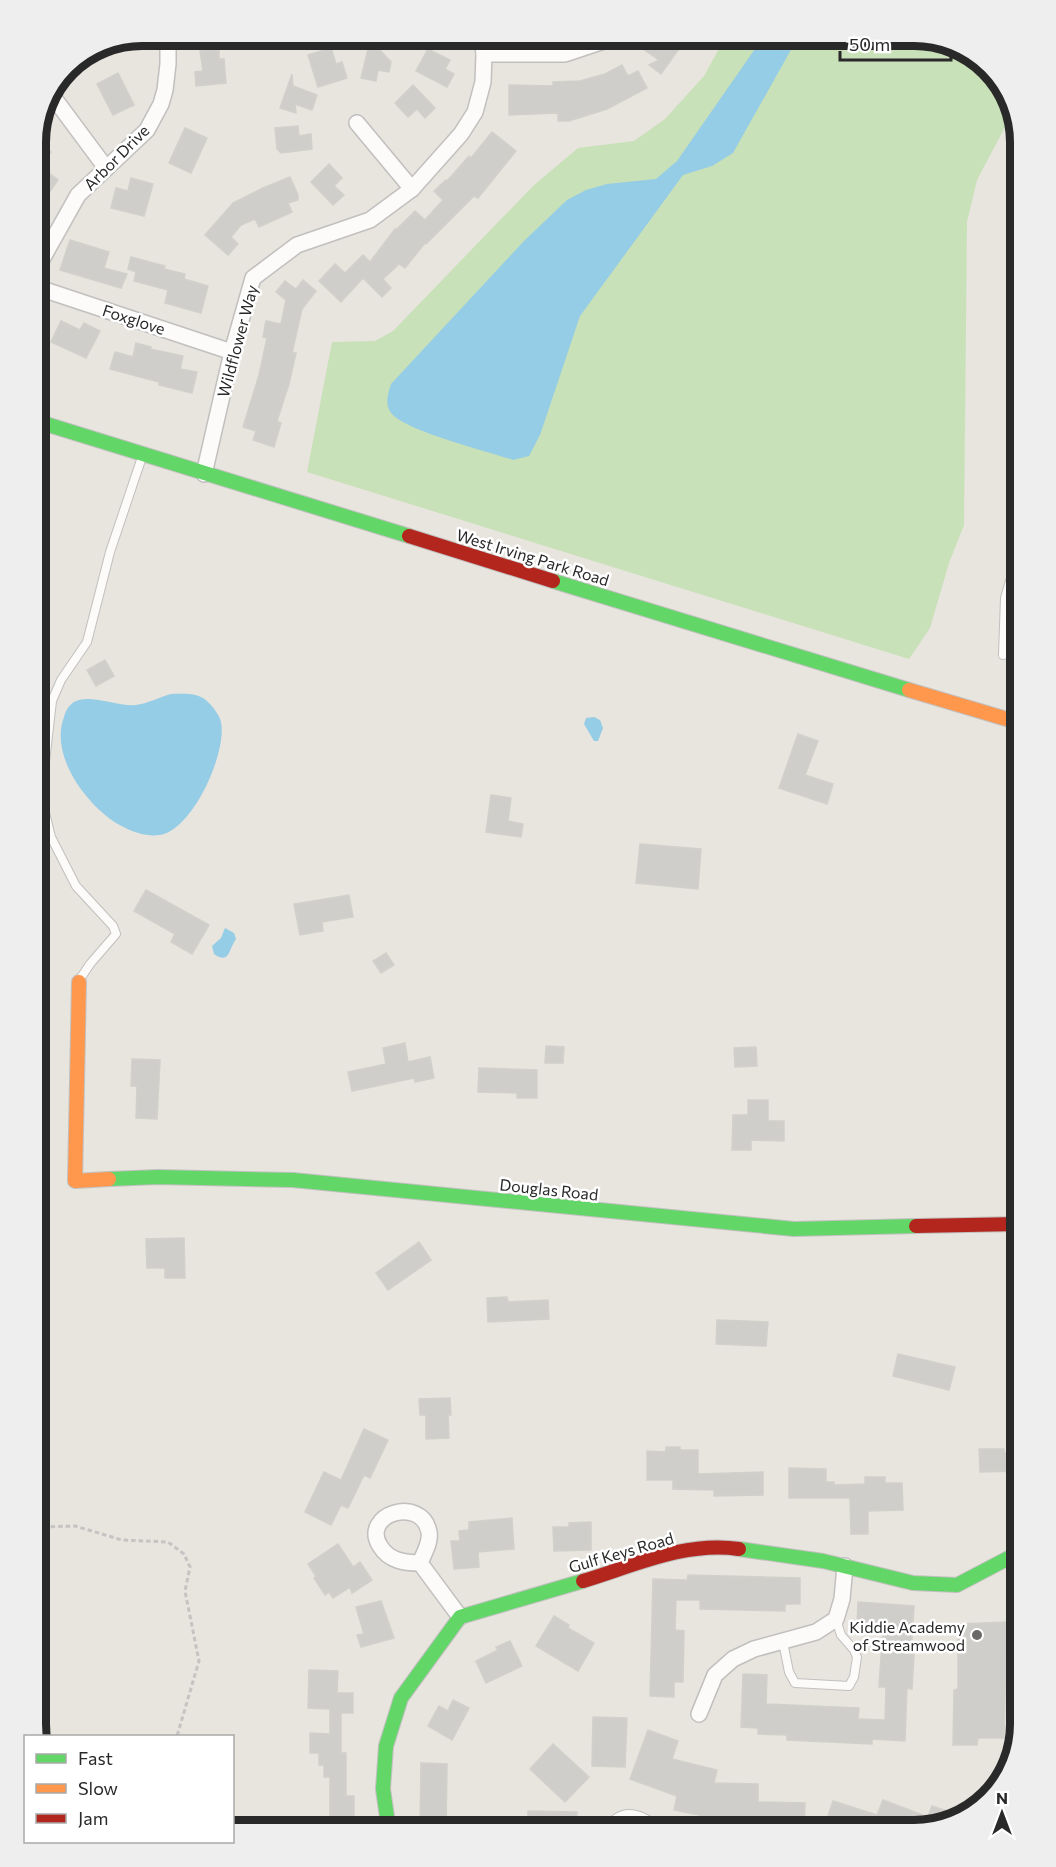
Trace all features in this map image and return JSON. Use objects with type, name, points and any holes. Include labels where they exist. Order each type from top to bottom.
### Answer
[{"type":"street","name":"Arbor Drive","points":[[47,250],[78,195],[147,130],[161,104],[168,64],[168,46]]},
{"type":"street","name":"Wildflower Way","points":[[204,474],[231,352],[253,278],[297,245],[370,220],[412,189],[461,134],[475,112],[483,82],[483,46]]},
{"type":"street","points":[[484,54],[565,54],[587,47]]},
{"type":"street","points":[[56,100],[106,168]]},
{"type":"street","points":[[357,123],[412,189]]},
{"type":"street","name":"Foxglove","points":[[47,291],[231,352]]},
{"type":"street","name":"West Irving Park Road","points":[[47,424],[1010,720]]},
{"type":"street","name":"Douglas Road","points":[[79,982],[75,1181],[158,1177],[293,1180],[794,1229],[1010,1224]]},
{"type":"street","name":"Gulf Keys Road","points":[[460,1617],[619,1570],[667,1553],[720,1546],[823,1561],[913,1583],[957,1585],[1010,1557]]},
{"type":"street","points":[[387,1820],[383,1789],[386,1746],[401,1698],[460,1617],[420,1563]]},
{"type":"street","points":[[699,1714],[715,1675],[733,1659],[754,1649],[816,1632],[836,1619],[842,1599],[845,1566]]},
{"type":"lane","points":[[47,738],[52,701],[61,680],[87,642],[106,563],[143,455]]},
{"type":"lane","points":[[1003,655],[1005,597],[1010,581]]},
{"type":"lane","points":[[47,819],[51,837],[76,886],[113,926],[116,934],[82,973],[79,982]]},
{"type":"lane","points":[[783,1641],[789,1672],[795,1683],[849,1686],[854,1677],[857,1657],[841,1635],[836,1619]]},
{"type":"lane","points":[[614,1820],[622,1815],[637,1814],[648,1820]]},
{"type":"path","points":[[46,1527],[75,1526],[122,1540],[168,1542],[184,1554],[189,1567],[185,1591],[199,1661],[178,1735]]},
{"type":"green space","points":[[720,47],[932,48],[956,56],[977,70],[1000,100],[1007,123],[977,180],[967,222],[964,525],[949,563],[930,628],[909,659],[307,472],[332,342],[375,341],[393,331],[533,186],[578,148],[634,141],[665,119],[704,76]]},
{"type":"water","points":[[756,47],[793,47],[733,153],[712,166],[683,175],[580,316],[540,435],[529,456],[513,460],[414,428],[392,414],[387,403],[391,384],[524,241],[567,200],[586,190],[607,184],[656,179],[677,161]]},
{"type":"water","points":[[171,694],[201,697],[218,714],[222,735],[219,751],[206,786],[187,816],[176,828],[164,834],[144,834],[113,821],[81,789],[65,761],[61,731],[67,709],[72,703],[80,700],[136,705]]},
{"type":"water","points":[[594,717],[600,720],[603,728],[598,741],[594,741],[584,724],[586,718]]},
{"type":"water","points":[[225,928],[234,933],[236,939],[228,955],[223,958],[214,954],[212,946],[221,938]]},
{"type":"building","points":[[369,46],[376,46],[391,62],[389,72],[378,70],[376,81],[361,78]]},
{"type":"building","points":[[645,47],[680,47],[661,74],[649,65],[659,60],[643,49]]},
{"type":"building","points":[[331,48],[336,64],[342,62],[347,78],[318,87],[308,55]]},
{"type":"building","points":[[219,49],[219,59],[224,59],[226,83],[196,86],[195,72],[203,71],[200,51]]},
{"type":"building","points":[[428,49],[450,60],[445,69],[454,74],[447,87],[416,71]]},
{"type":"building","points":[[622,65],[628,76],[638,71],[647,88],[607,109],[569,121],[558,121],[558,113],[509,115],[509,85],[553,86],[553,82],[580,81],[605,74]]},
{"type":"building","points":[[118,73],[134,105],[113,115],[97,84]]},
{"type":"building","points":[[292,74],[293,86],[317,95],[312,110],[295,104],[296,113],[280,108]]},
{"type":"building","points":[[413,85],[435,108],[425,118],[417,109],[408,117],[395,103]]},
{"type":"building","points":[[298,126],[299,136],[311,134],[312,149],[281,153],[277,149],[275,128]]},
{"type":"building","points":[[185,128],[207,138],[191,173],[169,163]]},
{"type":"building","points":[[492,132],[516,151],[478,198],[474,196],[425,243],[405,268],[399,264],[383,279],[391,288],[382,297],[363,278],[341,302],[319,281],[335,264],[345,273],[363,255],[370,262],[395,229],[415,211],[425,220],[443,200],[434,191],[447,181],[469,156],[471,158]]},
{"type":"building","points":[[329,164],[342,178],[334,186],[344,195],[333,205],[311,182]]},
{"type":"building","points":[[47,172],[58,180],[47,196]]},
{"type":"building","points":[[290,177],[298,195],[298,200],[288,203],[292,212],[259,227],[255,219],[241,225],[231,237],[238,244],[228,255],[205,235],[233,203]]},
{"type":"building","points":[[131,178],[153,184],[144,216],[111,208],[116,188],[128,191]]},
{"type":"building","points":[[70,240],[109,252],[104,268],[127,274],[121,288],[60,270]]},
{"type":"building","points":[[131,257],[165,266],[164,269],[185,274],[184,279],[208,286],[201,313],[165,303],[168,290],[134,281],[136,272],[128,269]]},
{"type":"building","points":[[303,280],[316,291],[302,309],[292,353],[296,353],[277,421],[281,423],[274,447],[253,440],[256,431],[243,427],[259,375],[267,338],[263,337],[266,321],[281,324],[286,300],[276,292],[285,281],[296,289]]},
{"type":"building","points":[[61,321],[80,330],[84,323],[100,331],[86,358],[51,342]]},
{"type":"building","points":[[136,343],[151,347],[150,349],[183,356],[180,369],[197,372],[192,393],[110,369],[115,352],[133,357]]},
{"type":"building","points":[[105,660],[114,676],[96,686],[87,670]]},
{"type":"building","points":[[798,734],[818,741],[805,775],[833,784],[827,804],[779,788]]},
{"type":"building","points":[[491,795],[511,798],[508,821],[523,824],[521,837],[486,832]]},
{"type":"building","points":[[640,844],[701,849],[698,889],[636,883]]},
{"type":"building","points":[[146,890],[209,925],[192,954],[171,942],[175,934],[134,911]]},
{"type":"building","points":[[349,895],[353,917],[322,922],[323,931],[300,935],[294,904]]},
{"type":"building","points":[[386,953],[394,965],[381,973],[373,961]]},
{"type":"building","points":[[405,1043],[408,1062],[430,1057],[434,1078],[415,1082],[414,1078],[352,1091],[348,1072],[386,1064],[383,1048]]},
{"type":"building","points":[[546,1046],[564,1047],[563,1063],[545,1063]]},
{"type":"building","points":[[756,1047],[757,1066],[735,1067],[734,1048]]},
{"type":"building","points":[[132,1059],[160,1060],[157,1119],[136,1118],[137,1086],[131,1086]]},
{"type":"building","points":[[479,1068],[537,1070],[537,1098],[517,1098],[517,1093],[478,1092]]},
{"type":"building","points":[[748,1100],[768,1100],[768,1121],[784,1121],[784,1141],[751,1140],[751,1150],[732,1150],[733,1115],[748,1115]]},
{"type":"building","points":[[184,1238],[185,1278],[165,1278],[165,1268],[147,1268],[146,1239]]},
{"type":"building","points":[[419,1242],[431,1260],[388,1290],[376,1273]]},
{"type":"building","points":[[507,1297],[508,1302],[548,1300],[549,1319],[488,1322],[487,1298]]},
{"type":"building","points":[[717,1320],[768,1322],[766,1346],[716,1344]]},
{"type":"building","points":[[898,1354],[955,1367],[949,1390],[893,1376]]},
{"type":"building","points":[[450,1398],[449,1438],[426,1439],[426,1415],[420,1415],[419,1399]]},
{"type":"building","points":[[364,1429],[388,1440],[370,1478],[364,1475],[348,1508],[341,1505],[331,1525],[305,1512],[324,1472],[341,1480]]},
{"type":"building","points":[[666,1447],[698,1450],[698,1474],[763,1472],[763,1495],[714,1496],[714,1490],[673,1489],[673,1480],[647,1480],[647,1451],[666,1452]]},
{"type":"building","points":[[979,1449],[1004,1449],[1004,1453],[1010,1453],[1010,1471],[980,1472]]},
{"type":"building","points":[[789,1468],[826,1469],[826,1482],[834,1482],[834,1485],[865,1484],[865,1477],[885,1477],[885,1483],[902,1483],[903,1510],[868,1511],[868,1534],[851,1534],[850,1498],[789,1498]]},
{"type":"building","points":[[512,1518],[514,1549],[478,1552],[479,1567],[454,1569],[451,1541],[460,1541],[459,1531],[469,1530],[469,1522]]},
{"type":"building","points":[[591,1522],[591,1550],[554,1551],[553,1527],[569,1527],[569,1523]]},
{"type":"building","points":[[338,1544],[353,1567],[360,1562],[372,1580],[352,1593],[350,1587],[333,1598],[329,1592],[325,1595],[308,1564]]},
{"type":"building","points":[[688,1575],[800,1578],[800,1604],[785,1604],[785,1611],[700,1609],[700,1600],[676,1600],[675,1630],[684,1631],[683,1682],[674,1682],[674,1697],[650,1696],[653,1579],[687,1580]]},
{"type":"building","points":[[381,1601],[394,1638],[361,1647],[357,1635],[364,1634],[356,1607]]},
{"type":"building","points":[[858,1602],[914,1606],[911,1654],[914,1654],[912,1689],[907,1688],[905,1741],[872,1739],[872,1744],[787,1740],[787,1735],[758,1734],[758,1728],[741,1727],[743,1674],[767,1675],[766,1704],[859,1708],[858,1719],[885,1720],[886,1687],[879,1687],[883,1627],[857,1625]]},
{"type":"building","points":[[554,1616],[569,1625],[568,1628],[594,1643],[578,1671],[536,1646]]},
{"type":"building","points":[[1007,1622],[1004,1738],[978,1738],[977,1745],[953,1745],[954,1690],[958,1689],[958,1624]]},
{"type":"building","points":[[510,1641],[522,1666],[486,1683],[476,1661],[498,1650],[496,1647]]},
{"type":"building","points":[[309,1670],[338,1671],[337,1693],[353,1693],[353,1713],[341,1713],[341,1753],[346,1753],[346,1796],[354,1796],[354,1820],[330,1820],[330,1777],[324,1777],[324,1765],[319,1765],[319,1753],[310,1753],[310,1733],[330,1734],[330,1709],[308,1708]]},
{"type":"building","points":[[453,1700],[469,1708],[452,1740],[428,1726],[439,1706],[448,1711]]},
{"type":"building","points":[[593,1717],[627,1718],[625,1767],[592,1766]]},
{"type":"building","points":[[648,1730],[678,1741],[672,1759],[717,1770],[714,1783],[758,1784],[758,1802],[805,1803],[804,1820],[724,1820],[674,1810],[677,1796],[630,1779]]},
{"type":"building","points":[[553,1744],[589,1777],[565,1802],[530,1769]]},
{"type":"building","points":[[421,1763],[447,1764],[446,1820],[420,1820]]},
{"type":"building","points":[[883,1800],[928,1817],[932,1806],[951,1813],[926,1820],[827,1820],[833,1801],[877,1815]]},
{"type":"building","points":[[528,1811],[577,1812],[577,1820],[528,1820]]},
{"type":"traffic: fast","points":[[47,424],[409,536]]},
{"type":"traffic: fast","points":[[553,581],[909,690]]},
{"type":"traffic: fast","points":[[109,1179],[158,1177],[293,1180],[794,1229],[916,1226]]},
{"type":"traffic: fast","points":[[739,1549],[823,1561],[913,1583],[957,1585],[1010,1557]]},
{"type":"traffic: fast","points":[[387,1820],[383,1789],[386,1746],[401,1698],[460,1617],[583,1581]]},
{"type":"traffic: slow","points":[[909,690],[1010,720]]},
{"type":"traffic: slow","points":[[79,982],[75,1181],[109,1179]]},
{"type":"traffic: jam","points":[[409,536],[553,581]]},
{"type":"traffic: jam","points":[[916,1226],[1010,1224]]},
{"type":"traffic: jam","points":[[583,1581],[679,1552],[719,1547],[739,1549]]},
{"type":"place","name":"Kiddie Academy of Streamwood","points":[[977,1635]]}]
